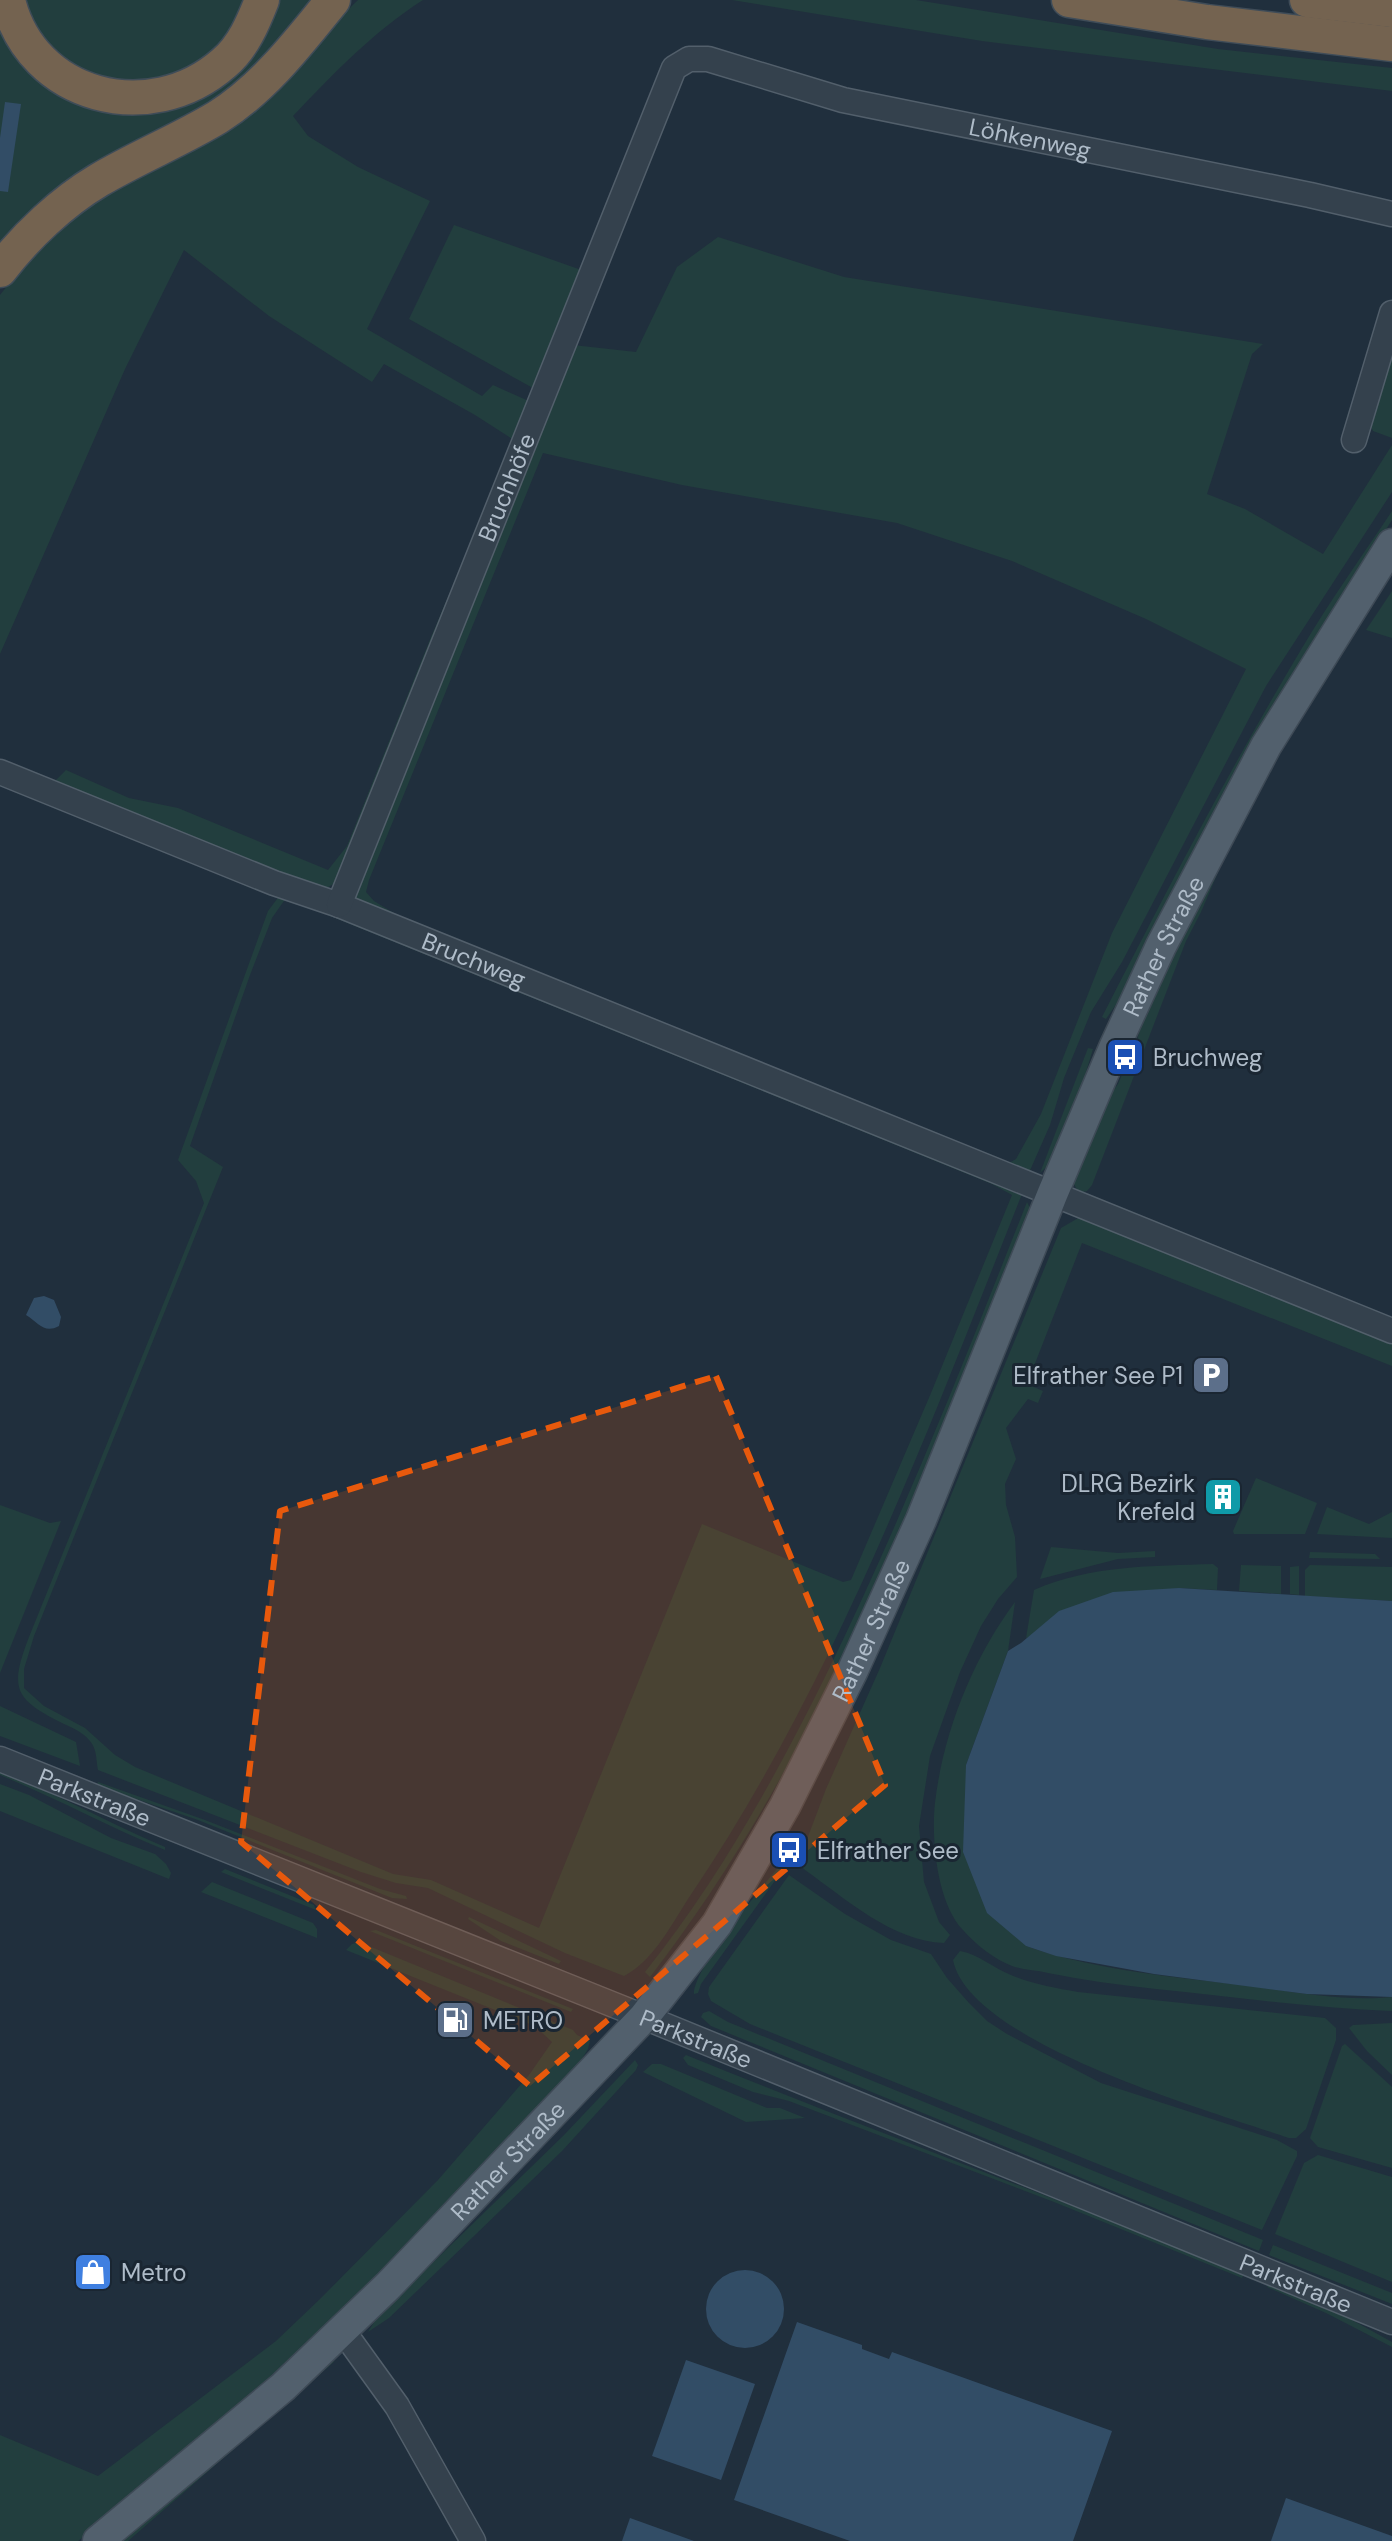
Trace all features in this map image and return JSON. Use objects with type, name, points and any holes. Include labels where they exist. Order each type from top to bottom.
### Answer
[{"type":"highway","points":[[8,0],[12,18],[30,50],[46,68],[77,86],[119,98],[156,97],[192,85],[225,63],[248,33],[262,0]]},
{"type":"highway","points":[[0,270],[14,252],[57,211],[97,181],[219,116],[257,87],[333,0]]},
{"type":"highway","points":[[1069,0],[1207,22],[1392,44]]},
{"type":"highway","points":[[1307,0],[1392,10]]},
{"type":"main road","name":"Rather Straße","points":[[98,2541],[283,2387],[343,2331],[644,2017],[717,1924],[785,1806],[853,1670],[921,1520],[1114,1048],[1205,858],[1280,723],[1392,544]]},
{"type":"street","name":"Löhkenweg","points":[[674,68],[689,59],[708,59],[843,100],[1392,214]]},
{"type":"street","name":"Bruchhöfe","points":[[339,905],[674,68]]},
{"type":"street","points":[[1354,440],[1392,313]]},
{"type":"street","name":"Bruchweg","points":[[0,772],[274,883],[339,905],[1392,1331]]},
{"type":"street","name":"Parkstraße","points":[[0,1759],[1392,2322]]},
{"type":"street","points":[[343,2331],[397,2406],[473,2541]]},
{"type":"highlighted area","points":[[716,1376],[885,1785],[530,2086],[241,1842],[280,1511]]},
{"type":"green space","points":[[18,0],[245,0],[229,35],[214,53],[172,76],[120,84],[56,59]]},
{"type":"green space","points":[[267,0],[322,0],[267,63],[0,259],[0,11],[31,62],[175,97]]},
{"type":"green space","points":[[358,0],[423,0],[370,40],[293,116],[308,136],[358,167],[430,201],[367,329],[482,396],[493,385],[533,403],[520,444],[384,364],[372,382],[269,316],[184,250],[125,369],[0,654],[0,295],[47,242],[102,198],[239,121],[256,108],[287,79]]},
{"type":"green space","points":[[732,0],[916,0],[1218,49],[1392,68],[1392,91],[982,41]]},
{"type":"green space","points":[[454,225],[587,272],[540,392],[409,319]]},
{"type":"green space","points":[[718,237],[844,277],[1263,344],[1252,354],[1207,494],[1245,509],[1323,554],[1392,445],[1392,492],[1266,686],[1122,962],[1091,1012],[1064,1078],[1050,1125],[1028,1175],[355,904],[349,888],[573,345],[636,352],[677,267]],"holes":[[[543,453],[682,485],[897,523],[1012,561],[1146,619],[1246,669],[1112,933],[1041,1114],[1016,1159],[1009,1163],[405,920],[374,901],[366,892]]]},
{"type":"green space","points":[[1392,330],[1392,438],[1373,431],[1371,427]]},
{"type":"green space","points":[[497,482],[335,883],[325,889],[296,884],[55,781],[66,770],[129,798],[178,808],[328,870],[347,846]]},
{"type":"green space","points":[[1392,511],[1392,520],[1288,682],[1120,999],[1106,1019],[1102,1017],[1275,693]]},
{"type":"green space","points":[[1392,591],[1392,638],[1366,630]]},
{"type":"green space","points":[[1228,849],[1186,941],[1092,1185],[1087,1191],[1079,1193],[1071,1179],[1094,1118],[1118,1084],[1137,1040],[1154,981]]},
{"type":"green space","points":[[290,893],[1014,1188],[1022,1194],[914,1464],[835,1641],[744,1811],[662,1939],[645,1960],[624,1976],[565,1953],[428,1888],[396,1883],[361,1872],[98,1770],[94,1748],[88,1738],[35,1707],[20,1691],[19,1669],[29,1637],[204,1203],[196,1181],[178,1160],[268,911],[280,895]],"holes":[[[286,898],[992,1184],[1012,1195],[851,1580],[843,1582],[702,1524],[539,1928],[431,1880],[393,1874],[135,1767],[115,1755],[85,1728],[44,1706],[24,1688],[24,1669],[34,1636],[223,1167],[190,1146],[272,918]]]},
{"type":"green space","points":[[1088,1048],[1093,1049],[1072,1116],[1057,1151],[1040,1173]]},
{"type":"green space","points":[[1027,1202],[1030,1208],[1027,1221],[949,1418],[908,1516],[818,1708],[767,1801],[712,1891],[650,1977],[645,1972],[696,1902],[743,1829],[825,1677],[906,1501]]},
{"type":"green space","points":[[1080,1217],[1392,1342],[1392,1366],[1082,1243],[1027,1384],[1043,1391],[1038,1403],[1028,1399],[1006,1428],[1016,1459],[1005,1484],[1006,1505],[1015,1537],[1017,1577],[981,1626],[960,1672],[930,1756],[919,1826],[924,1882],[939,1922],[950,1935],[944,1943],[925,1940],[906,1935],[870,1917],[798,1863],[826,1789],[880,1668],[1061,1228]]},
{"type":"green space","points":[[1256,1478],[1317,1503],[1305,1534],[1234,1534]]},
{"type":"green space","points":[[0,1505],[50,1523],[61,1521],[0,1673]]},
{"type":"green space","points":[[1327,1507],[1369,1524],[1392,1512],[1392,1538],[1317,1534]]},
{"type":"green space","points":[[1051,1547],[1118,1553],[1155,1551],[1155,1557],[1118,1559],[1040,1579]]},
{"type":"green space","points":[[1310,1552],[1375,1554],[1380,1559],[1309,1558]]},
{"type":"green space","points":[[1213,1564],[1218,1568],[1217,1590],[1178,1588],[1026,1638],[1034,1590],[1100,1571]]},
{"type":"green space","points":[[1241,1565],[1281,1566],[1281,1594],[1239,1591]]},
{"type":"green space","points":[[1310,1565],[1392,1567],[1392,1601],[1305,1596],[1305,1570]]},
{"type":"green space","points":[[1299,1566],[1299,1595],[1290,1594],[1290,1567]]},
{"type":"green space","points":[[1015,1602],[1008,1651],[966,1765],[1026,1946],[1081,1962],[1165,1976],[1339,1997],[1392,1997],[1392,2011],[1303,2005],[1142,1987],[1025,1969],[998,1959],[968,1935],[954,1918],[942,1887],[935,1852],[935,1803],[945,1750],[962,1697],[986,1647]]},
{"type":"green space","points":[[0,1706],[76,1742],[80,1766],[0,1736]]},
{"type":"green space","points":[[0,1771],[165,1847],[165,1850],[0,1775]]},
{"type":"green space","points":[[98,1782],[205,1820],[380,1889],[406,1896],[407,1899],[392,1898],[198,1820],[98,1786]]},
{"type":"green space","points":[[0,1784],[29,1795],[111,1838],[155,1854],[166,1864],[171,1873],[169,1879],[0,1811]]},
{"type":"green space","points":[[780,1865],[784,1868],[701,1984],[698,1993],[694,1994],[697,1982],[716,1948]]},
{"type":"green space","points":[[225,1869],[314,1905],[316,1910],[221,1872]]},
{"type":"green space","points":[[789,1875],[845,1914],[891,1940],[931,1954],[969,2003],[987,2021],[1007,2034],[1101,2083],[1277,2140],[1297,2151],[1262,2230],[750,2024],[711,2001],[709,1987]]},
{"type":"green space","points":[[212,1882],[313,1923],[317,1938],[201,1892]]},
{"type":"green space","points":[[469,1917],[561,1961],[559,1964],[501,1941]]},
{"type":"green space","points":[[376,1930],[573,2009],[571,2012],[370,1931]]},
{"type":"green space","points":[[359,1942],[573,2030],[590,2041],[588,2049],[577,2067],[425,2231],[138,2496],[78,2541],[0,2541],[0,2435],[98,2476],[276,2341],[320,2299],[438,2180],[529,2075],[552,2042],[535,2026],[346,1950]]},
{"type":"green space","points":[[960,1951],[1019,1978],[1061,1989],[1325,2018],[1336,2028],[1336,2040],[1306,2129],[1296,2138],[1289,2138],[1154,2092],[1099,2071],[1047,2046],[1002,2020],[969,1991],[953,1960]]},
{"type":"green space","points":[[709,2011],[728,2022],[1263,2240],[1259,2251],[711,2026],[701,2017]]},
{"type":"green space","points":[[1392,2023],[1392,2075],[1349,2028],[1353,2025]]},
{"type":"green space","points":[[1345,2044],[1392,2087],[1392,2168],[1318,2147],[1310,2138]]},
{"type":"green space","points":[[686,2055],[1244,2274],[1242,2278],[789,2101],[753,2092],[688,2065],[683,2058]]},
{"type":"green space","points":[[635,2060],[638,2065],[636,2070],[562,2151],[389,2318],[368,2332],[377,2317],[564,2135]]},
{"type":"green space","points":[[652,2064],[661,2064],[767,2108],[780,2108],[805,2118],[746,2122],[643,2072]]},
{"type":"green space","points":[[1318,2155],[1392,2177],[1392,2282],[1275,2234],[1304,2163]]},
{"type":"green space","points":[[1273,2245],[1392,2293],[1392,2304],[1269,2255]]},
{"type":"green space","points":[[1269,2284],[1330,2308],[1392,2342],[1392,2347],[1267,2287]]},
{"type":"green space","points":[[335,2361],[128,2541],[111,2541],[265,2419],[329,2363]]},
{"type":"water","points":[[5,102],[21,104],[8,192],[0,191],[0,138]]},
{"type":"water","points":[[44,1296],[54,1300],[61,1317],[59,1326],[49,1329],[26,1315],[34,1298]]},
{"type":"water","name":"Elfrather See","points":[[1179,1588],[1392,1601],[1392,1997],[1307,1994],[1154,1974],[1056,1956],[1026,1946],[987,1913],[963,1852],[966,1765],[1008,1651],[1059,1611],[1113,1592]]},
{"type":"water","points":[[745,2270],[760,2273],[773,2281],[781,2294],[784,2309],[781,2324],[773,2337],[760,2345],[745,2348],[730,2345],[717,2337],[709,2324],[706,2309],[709,2294],[717,2281],[730,2273]]},
{"type":"water","points":[[797,2322],[862,2345],[862,2349],[889,2359],[892,2352],[1112,2431],[1073,2541],[850,2541],[734,2500]]},
{"type":"water","points":[[686,2360],[755,2384],[721,2480],[652,2456]]},
{"type":"water","points":[[1286,2498],[1392,2536],[1392,2541],[1271,2541]]},
{"type":"water","points":[[630,2518],[694,2541],[622,2541]]},
{"type":"place","name":"Bruchweg","points":[[1125,1057]]},
{"type":"place","name":"Elfrather See P1","points":[[1211,1375]]},
{"type":"place","name":"DLRG Bezirk Krefeld","points":[[1223,1497]]},
{"type":"place","name":"Elfrather See","points":[[789,1850]]},
{"type":"place","name":"METRO","points":[[455,2020]]},
{"type":"place","name":"Metro","points":[[93,2272]]}]
